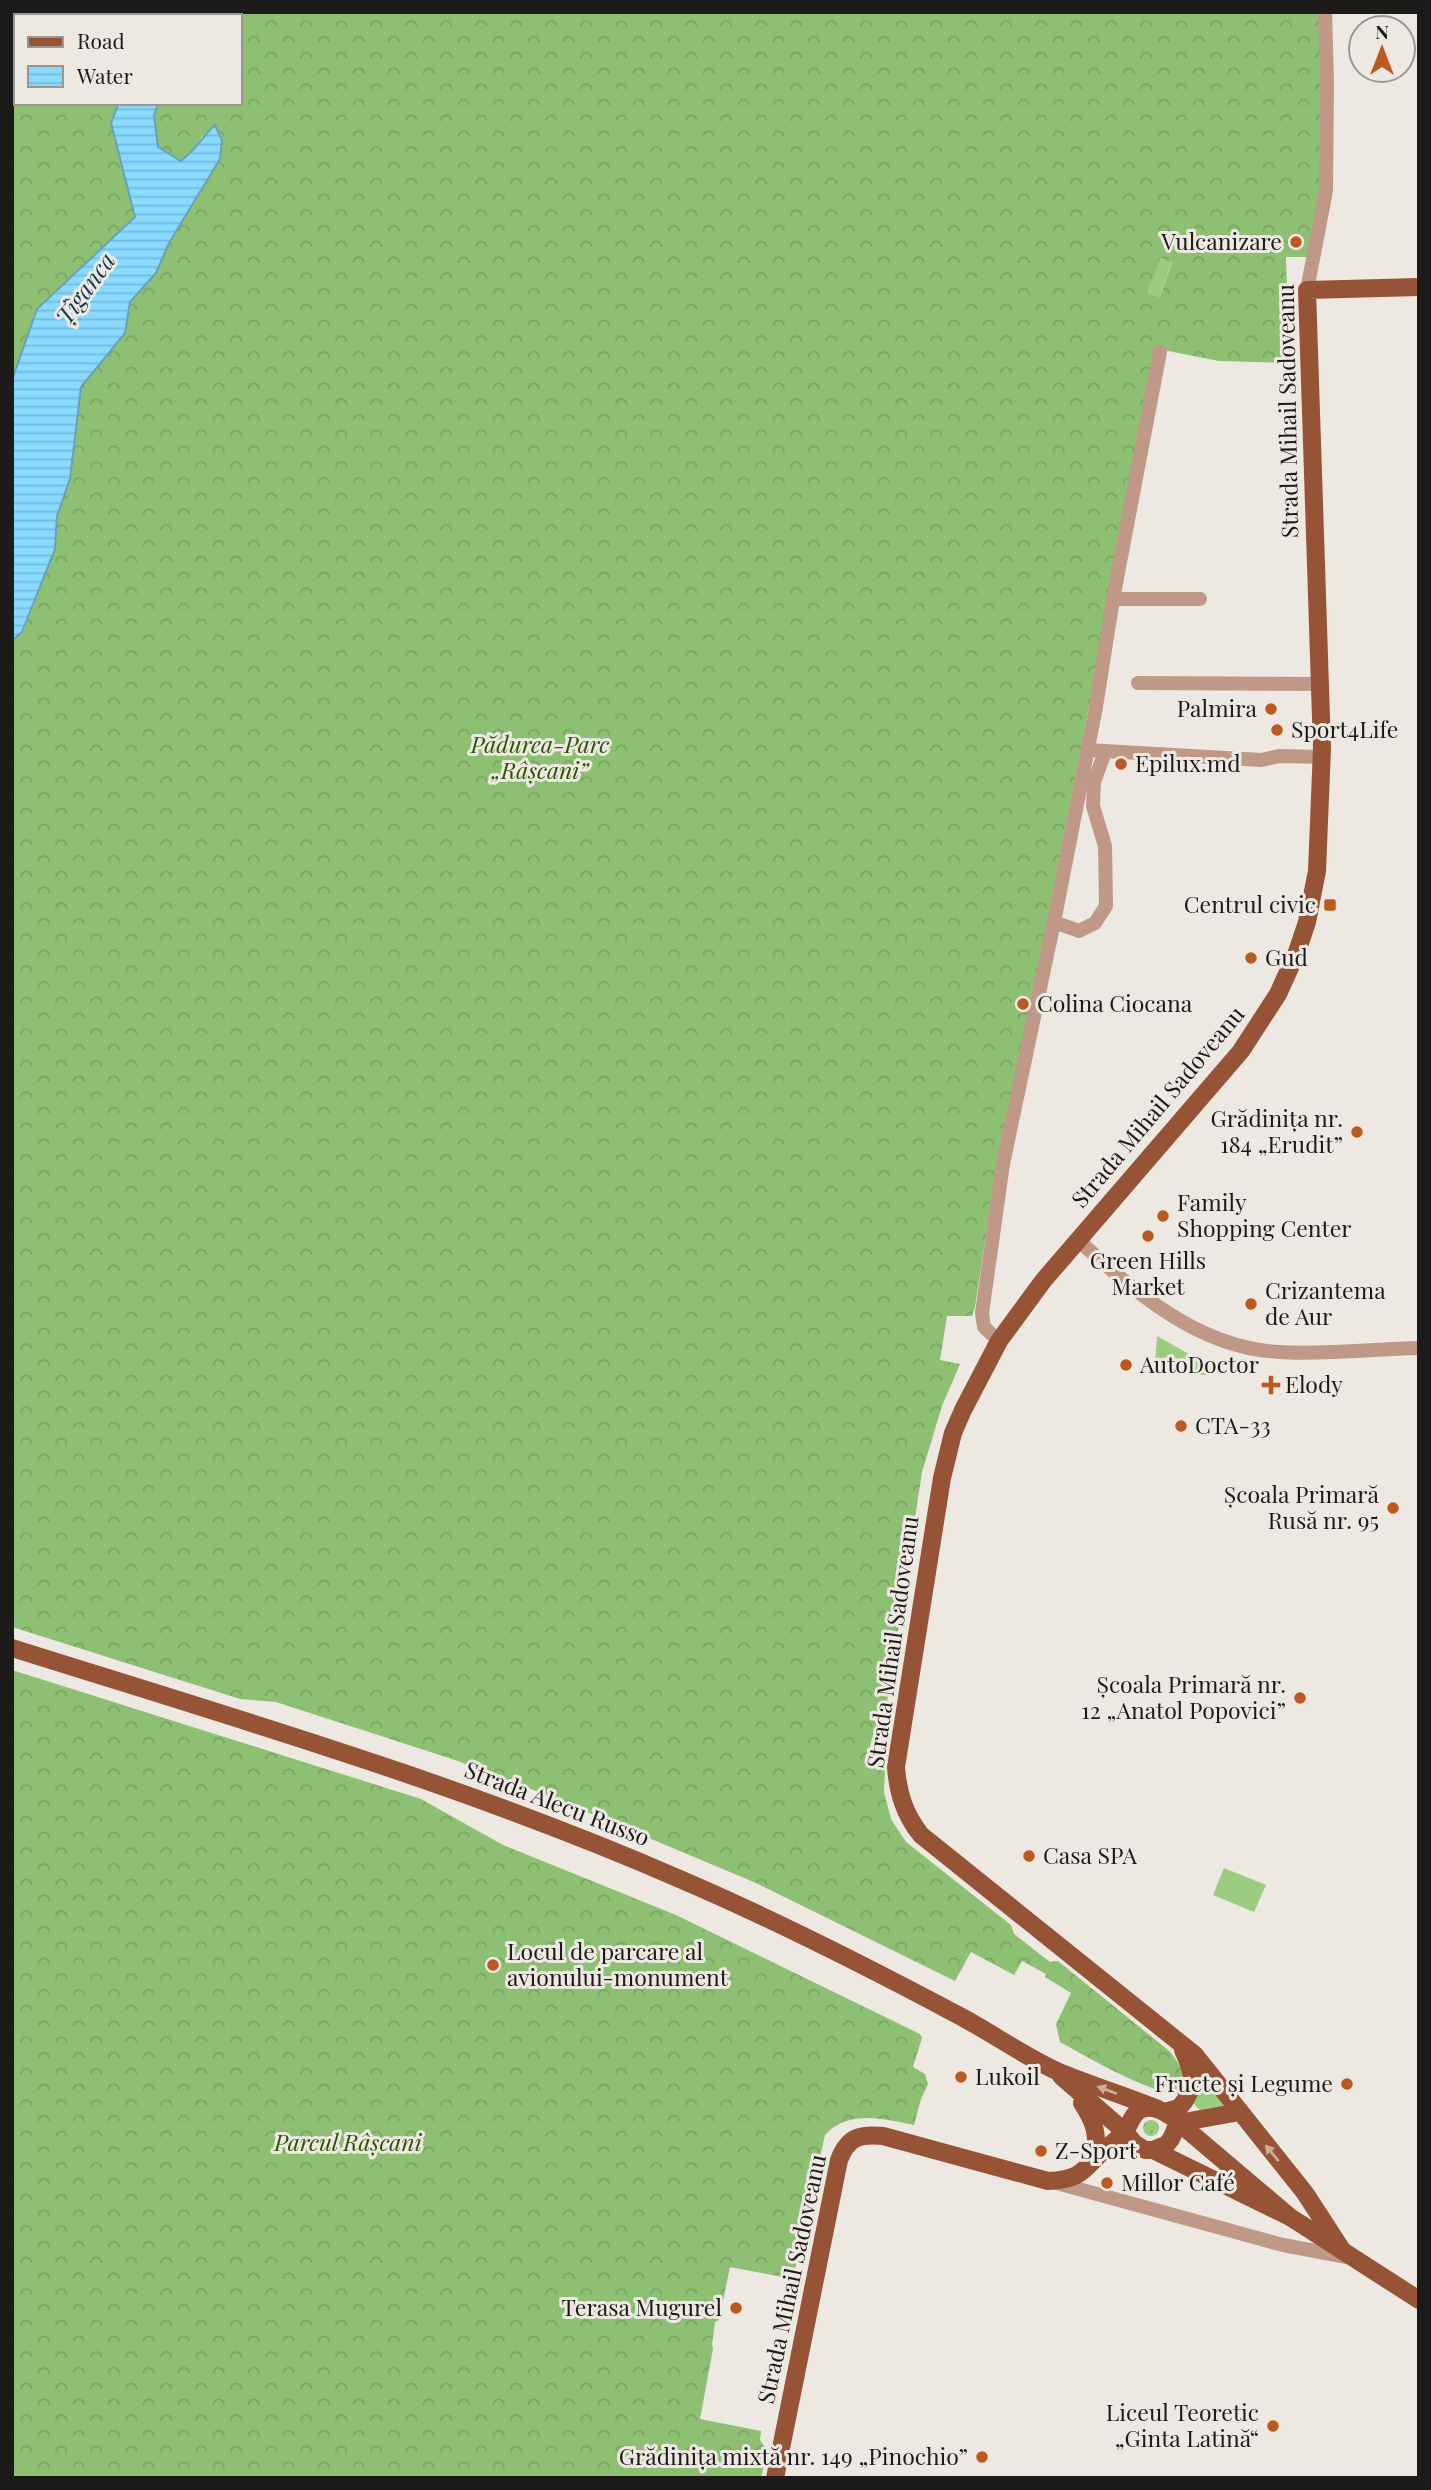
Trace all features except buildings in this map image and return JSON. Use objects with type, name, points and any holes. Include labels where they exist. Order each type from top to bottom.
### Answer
[{"type":"main road","points":[[1307,290],[1419,287]]},
{"type":"main road","name":"Strada Mihail Sadoveanu","points":[[1223,2100],[1195,2055],[921,1836],[911,1823],[900,1799],[896,1767],[942,1478],[963,1410],[999,1341],[1037,1289],[1241,1051],[1278,994],[1300,944],[1314,894],[1321,757],[1307,290]]},
{"type":"main road","name":"Strada Alecu Russo","points":[[12,1648],[497,1805],[720,1897],[837,1952],[977,2025],[1056,2071],[1167,2114],[1290,2217]]},
{"type":"main road","points":[[1179,2044],[1188,2062],[1192,2088]]},
{"type":"main road","name":"Strada Alecu Russo","points":[[1056,2071],[1135,2138],[1290,2217],[1419,2300]]},
{"type":"main road","points":[[1167,2114],[1179,2108],[1192,2088],[1206,2081],[1223,2100],[1240,2112],[1305,2193],[1348,2254]]},
{"type":"main road","points":[[1070,2085],[1094,2122],[1097,2132],[1096,2158]]},
{"type":"main road","points":[[1167,2114],[1171,2140],[1159,2149],[1135,2138],[1132,2117],[1143,2108],[1167,2114],[1223,2100]]},
{"type":"main road","name":"Strada Mihail Sadoveanu","points":[[775,2478],[839,2160],[850,2141],[861,2137],[883,2136],[1048,2181],[1080,2174],[1087,2170],[1096,2158],[1135,2138]]},
{"type":"street","name":"Strada Mihail Sadoveanu","points":[[1307,290],[1326,191],[1325,12]]},
{"type":"street","points":[[999,1341],[984,1326],[982,1313],[1003,1164],[1096,707],[1113,599],[1160,352]]},
{"type":"street","points":[[1113,599],[1200,599]]},
{"type":"street","points":[[1138,683],[1320,684]]},
{"type":"street","points":[[1087,750],[1261,760],[1279,756],[1321,757]]},
{"type":"street","points":[[1054,922],[1079,931],[1095,923],[1106,906],[1105,846],[1093,806],[1094,782],[1105,752]]},
{"type":"street","points":[[1078,1240],[1181,1322],[1229,1343],[1277,1352],[1419,1348]]},
{"type":"street","points":[[1048,2181],[1283,2245],[1348,2254]]},
{"type":"green space","points":[[12,12],[152,12],[14,14],[14,105],[118,105],[112,123],[135,217],[37,309],[12,380]]},
{"type":"green space","name":"Pădurea-Parc „Râșcani”","points":[[198,12],[1331,12],[1319,257],[1286,257],[1289,363],[1219,361],[1158,349],[1046,929],[996,1170],[975,1307],[972,1316],[947,1316],[940,1360],[960,1364],[942,1406],[922,1472],[882,1736],[873,1735],[868,1755],[878,1758],[878,1766],[885,1767],[884,1792],[891,1819],[906,1842],[1011,1925],[1014,1934],[1050,1962],[1058,1961],[1168,2050],[1182,2070],[1184,2081],[1181,2094],[1169,2093],[1137,2082],[1060,2042],[1056,2024],[1071,1993],[1045,1977],[1046,1974],[1022,1961],[1014,1975],[971,1952],[955,1981],[756,1883],[544,1794],[455,1760],[276,1702],[240,1699],[12,1627],[12,641],[23,632],[55,549],[57,516],[70,479],[80,387],[125,333],[130,302],[156,273],[169,243],[220,158],[202,136],[195,150],[181,161],[158,147],[154,116],[157,105],[242,105],[242,14]],"holes":[[[1160,258],[1172,262],[1160,297],[1148,293]]]},
{"type":"green space","points":[[1159,258],[1172,261],[1160,297],[1148,293]]},
{"type":"green space","points":[[1157,1336],[1212,1367],[1211,1375],[1162,1375],[1155,1365]]},
{"type":"green space","name":"Parcul Râșcani","points":[[12,1670],[421,1799],[503,1845],[676,1915],[920,2034],[922,2038],[913,2067],[925,2074],[928,2084],[914,2125],[879,2119],[856,2119],[834,2127],[825,2135],[793,2279],[730,2267],[719,2320],[715,2322],[713,2349],[700,2419],[761,2431],[760,2440],[767,2450],[761,2478],[12,2478]]},
{"type":"green space","points":[[1224,1868],[1266,1885],[1254,1912],[1213,1895]]},
{"type":"green space","points":[[1208,2086],[1225,2106],[1223,2109],[1203,2113],[1192,2102],[1200,2089]]},
{"type":"green space","points":[[1151,2120],[1157,2122],[1157,2134],[1151,2136],[1145,2134],[1143,2128],[1145,2122]]},
{"type":"water","name":"Țîganca","points":[[118,105],[157,105],[154,116],[158,147],[181,161],[215,125],[222,141],[220,159],[169,243],[156,273],[130,302],[125,333],[81,387],[70,479],[57,516],[55,549],[22,632],[12,641],[12,380],[37,309],[135,217],[111,123]]},
{"type":"place","name":"Vulcanizare","points":[[1296,242]]},
{"type":"place","name":"Palmira","points":[[1271,709]]},
{"type":"place","name":"Sport4Life","points":[[1277,730]]},
{"type":"place","name":"Epilux.md","points":[[1121,764]]},
{"type":"place","name":"Centrul civic","points":[[1330,905]]},
{"type":"place","name":"Gud","points":[[1251,958]]},
{"type":"place","name":"Colina Ciocana","points":[[1023,1004]]},
{"type":"place","name":"Grădinița nr. 184 „Erudit”","points":[[1357,1132]]},
{"type":"place","name":"Family Shopping Center","points":[[1163,1216]]},
{"type":"place","name":"Green Hills Market","points":[[1148,1236]]},
{"type":"place","name":"Crizantema de Aur","points":[[1251,1304]]},
{"type":"place","name":"AutoDoctor","points":[[1126,1365]]},
{"type":"place","name":"Elody","points":[[1271,1385]]},
{"type":"place","name":"CTA-33","points":[[1181,1426]]},
{"type":"place","name":"Școala Primară Rusă nr. 95","points":[[1393,1508]]},
{"type":"place","name":"Școala Primară nr. 12 „Anatol Popovici”","points":[[1300,1698]]},
{"type":"place","name":"Casa SPA","points":[[1029,1856]]},
{"type":"place","name":"Locul de parcare al avionului-monument","points":[[493,1965]]},
{"type":"place","name":"Lukoil","points":[[961,2077]]},
{"type":"place","name":"Fructe și Legume","points":[[1347,2084]]},
{"type":"place","name":"Z-Sport","points":[[1041,2151]]},
{"type":"place","name":"Millor Café","points":[[1107,2183]]},
{"type":"place","name":"Terasa Mugurel","points":[[736,2308]]},
{"type":"place","name":"Liceul Teoretic „Ginta Latină“","points":[[1273,2426]]},
{"type":"place","name":"Grădinița mixtă nr. 149 „Pinochio”","points":[[982,2457]]}]
